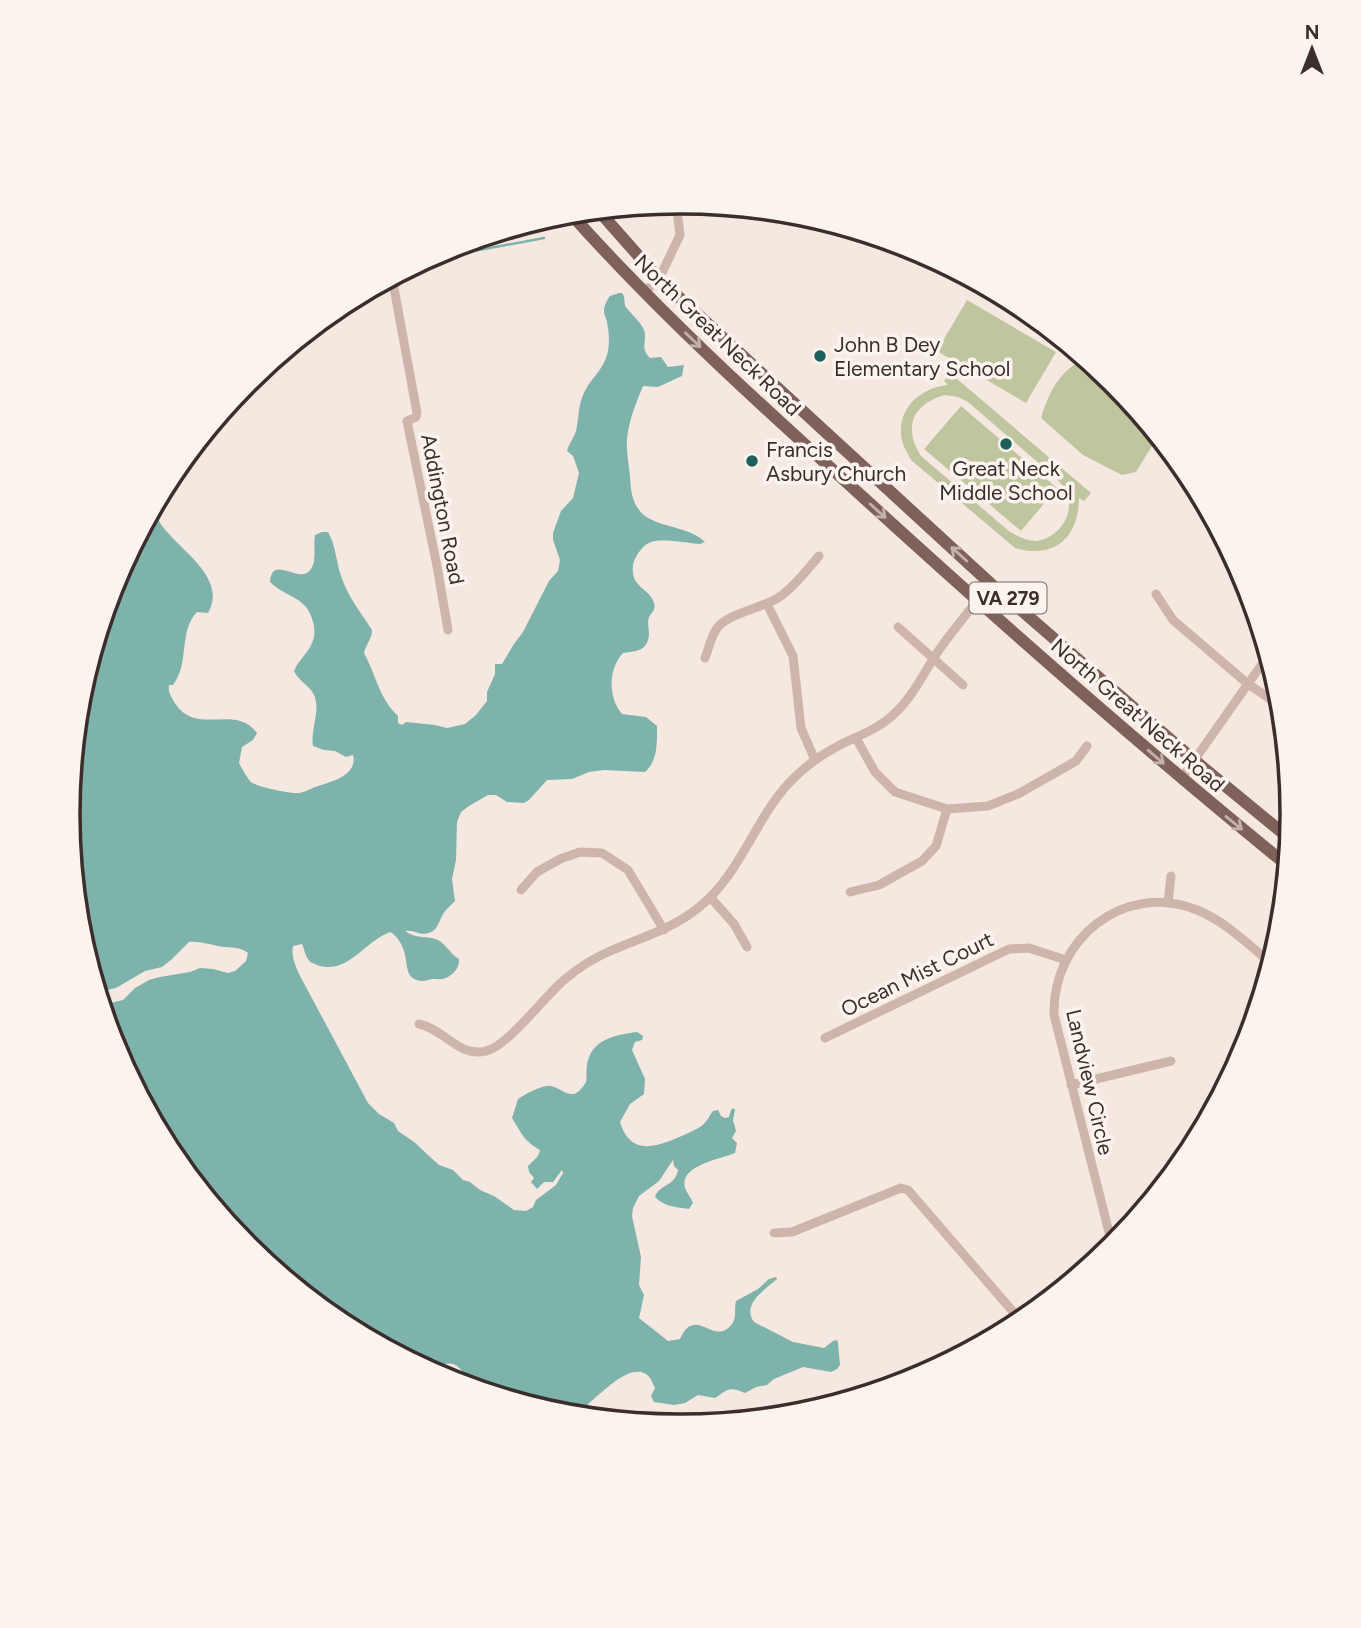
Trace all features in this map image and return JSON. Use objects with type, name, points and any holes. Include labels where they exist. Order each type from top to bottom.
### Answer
[{"type":"main road","name":"North Great Neck Road","points":[[606,219],[659,279],[991,584],[1280,830]]},
{"type":"main road","name":"North Great Neck Road","points":[[579,223],[643,292],[744,389],[977,601],[1181,779],[1278,858]]},
{"type":"street","points":[[643,292],[659,279],[680,234],[678,214]]},
{"type":"street","name":"Addington Road","points":[[394,287],[418,413],[407,421],[448,630]]},
{"type":"street","points":[[705,657],[714,633],[723,621],[767,604],[793,586],[819,556]]},
{"type":"street","points":[[419,1024],[437,1031],[467,1051],[488,1051],[502,1043],[553,990],[581,967],[608,952],[664,930],[711,898],[739,862],[766,812],[778,796],[815,760],[882,725],[902,706],[950,633],[991,584]]},
{"type":"street","points":[[1156,594],[1173,620],[1248,684],[1269,698]]},
{"type":"street","points":[[767,604],[793,656],[801,728],[815,760]]},
{"type":"street","points":[[898,627],[963,685]]},
{"type":"street","points":[[1181,779],[1261,665]]},
{"type":"street","points":[[856,738],[875,772],[895,792],[947,809],[988,806],[1018,794],[1076,761],[1087,746]]},
{"type":"street","points":[[850,892],[879,885],[922,861],[936,846],[947,809]]},
{"type":"street","points":[[521,890],[537,872],[560,859],[580,852],[602,853],[628,870],[664,930]]},
{"type":"street","points":[[1168,903],[1171,876]]},
{"type":"street","points":[[711,898],[734,924],[747,947]]},
{"type":"street","name":"Landview Circle","points":[[1109,1234],[1054,1015],[1055,989],[1066,960],[1080,938],[1105,918],[1132,905],[1144,903],[1168,903],[1196,909],[1220,922],[1263,957]]},
{"type":"street","name":"Ocean Mist Court","points":[[825,1038],[1009,949],[1029,947],[1066,960]]},
{"type":"street","points":[[1071,1085],[1171,1061]]},
{"type":"street","points":[[774,1233],[792,1232],[901,1188],[908,1190],[1014,1313]]},
{"type":"green space","points":[[967,300],[1056,352],[1026,403],[937,351]]},
{"type":"green space","points":[[1076,363],[1132,418],[1153,444],[1136,472],[1122,475],[1083,455],[1041,418],[1057,382]]},
{"type":"green space","points":[[950,373],[1091,493],[1084,501],[1079,498],[1073,528],[1068,536],[1053,548],[1030,551],[1015,548],[911,460],[901,437],[904,415],[914,400],[922,394],[948,385],[944,381]],"holes":[[[945,395],[968,402],[1061,484],[1068,496],[1069,510],[1055,533],[1036,541],[1010,532],[921,456],[912,427],[918,411],[925,404]]]},
{"type":"green space","points":[[961,406],[1057,488],[1021,531],[924,449]]},
{"type":"water","points":[[622,293],[624,296],[625,306],[644,330],[644,347],[650,358],[661,357],[668,367],[684,365],[682,376],[658,387],[643,386],[635,405],[627,444],[634,501],[640,511],[650,519],[686,531],[705,542],[651,542],[640,550],[633,564],[634,578],[651,596],[654,607],[648,619],[648,640],[644,647],[623,653],[618,660],[612,675],[612,692],[622,714],[646,717],[657,726],[656,751],[652,762],[645,772],[604,770],[589,772],[572,779],[547,780],[524,803],[507,802],[496,795],[488,795],[461,812],[457,822],[456,860],[452,879],[455,901],[444,912],[432,932],[423,934],[405,931],[414,936],[438,940],[459,959],[456,969],[448,977],[421,981],[412,978],[401,945],[390,932],[338,966],[328,967],[311,962],[302,944],[293,946],[293,949],[299,974],[368,1103],[439,1165],[453,1170],[463,1180],[514,1210],[526,1211],[533,1207],[536,1200],[556,1185],[563,1173],[562,1170],[553,1182],[544,1182],[537,1189],[531,1182],[534,1178],[528,1166],[540,1150],[526,1140],[512,1118],[518,1099],[548,1086],[569,1094],[577,1092],[586,1082],[589,1056],[593,1049],[605,1040],[637,1032],[643,1036],[642,1040],[635,1042],[632,1050],[645,1079],[644,1094],[630,1104],[620,1122],[631,1141],[638,1145],[665,1143],[700,1127],[713,1111],[718,1110],[725,1118],[729,1117],[733,1108],[735,1110],[733,1120],[736,1131],[732,1138],[737,1143],[735,1153],[702,1164],[688,1174],[685,1188],[693,1203],[689,1209],[667,1205],[655,1197],[660,1189],[676,1176],[678,1170],[673,1160],[659,1181],[639,1196],[633,1208],[632,1216],[641,1257],[639,1285],[644,1295],[639,1318],[668,1341],[680,1339],[692,1325],[718,1332],[725,1330],[734,1322],[736,1301],[776,1277],[752,1303],[750,1309],[754,1322],[793,1342],[824,1348],[837,1340],[840,1365],[831,1372],[803,1367],[745,1393],[729,1390],[715,1398],[698,1395],[685,1403],[674,1405],[654,1402],[651,1396],[655,1388],[644,1373],[637,1372],[621,1378],[586,1406],[525,1394],[463,1372],[456,1365],[443,1364],[415,1352],[347,1313],[315,1290],[256,1238],[204,1179],[161,1114],[126,1044],[111,1003],[123,1000],[135,988],[160,977],[200,968],[228,973],[235,971],[246,961],[248,953],[237,948],[189,942],[162,967],[145,971],[116,988],[107,990],[92,931],[82,853],[82,775],[92,697],[112,621],[126,584],[158,519],[200,566],[212,589],[213,601],[208,613],[197,612],[191,620],[181,667],[173,685],[169,685],[170,693],[182,711],[192,717],[237,720],[248,724],[257,733],[253,740],[242,747],[239,763],[251,782],[274,790],[299,793],[342,777],[353,762],[353,755],[346,757],[335,751],[313,746],[315,699],[311,690],[294,671],[312,643],[314,624],[310,613],[301,602],[270,582],[276,570],[300,574],[311,569],[315,535],[322,532],[328,532],[344,583],[372,630],[364,653],[382,694],[398,716],[398,723],[447,728],[465,724],[476,715],[487,701],[487,692],[495,674],[495,664],[502,664],[523,632],[549,581],[558,571],[560,560],[553,533],[561,511],[573,498],[579,473],[573,456],[567,451],[576,431],[582,398],[607,355],[609,338],[604,312],[610,296]]},
{"type":"waterway","points":[[476,251],[544,238]]},
{"type":"place","name":"John B Dey Elementary School","points":[[820,356]]},
{"type":"place","name":"Great Neck Middle School","points":[[1006,444]]},
{"type":"place","name":"Francis Asbury Church","points":[[752,461]]}]
